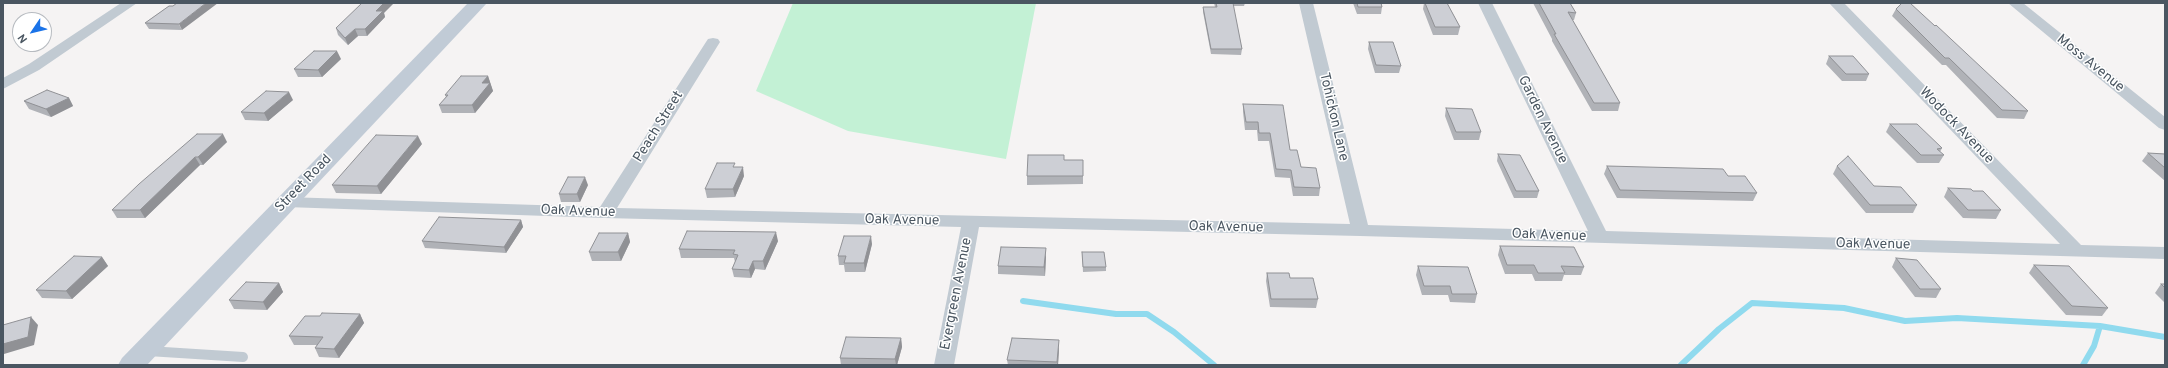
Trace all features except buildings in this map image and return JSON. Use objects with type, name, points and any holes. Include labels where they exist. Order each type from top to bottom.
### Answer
[{"type":"main road","name":"Street Road","points":[[138,358],[478,3]]},
{"type":"street","points":[[3,84],[34,67],[130,3]]},
{"type":"street","name":"Tohickon Lane","points":[[1306,3],[1360,230]]},
{"type":"street","name":"Garden Avenue","points":[[1485,3],[1600,238]]},
{"type":"street","name":"Wodock Avenue","points":[[1836,3],[2076,250]]},
{"type":"street","name":"Moss Avenue","points":[[2015,3],[2165,125]]},
{"type":"street","name":"Peach Street","points":[[605,213],[713,42]]},
{"type":"street","name":"Oak Avenue","points":[[286,202],[605,213],[1360,230],[2165,253]]},
{"type":"street","name":"Evergreen Avenue","points":[[944,365],[971,222]]},
{"type":"lane","points":[[138,358],[243,357]]},
{"type":"green space","points":[[793,3],[1036,3],[1006,159],[848,131],[756,91]]},
{"type":"waterway","points":[[1023,301],[1116,314],[1147,314],[1174,332],[1214,365]]},
{"type":"waterway","points":[[1681,365],[1719,329],[1752,303],[1844,308],[1905,321],[1957,318],[2100,326]]},
{"type":"waterway","points":[[2083,365],[2094,346],[2100,326]]},
{"type":"waterway","points":[[2100,326],[2165,337]]}]
